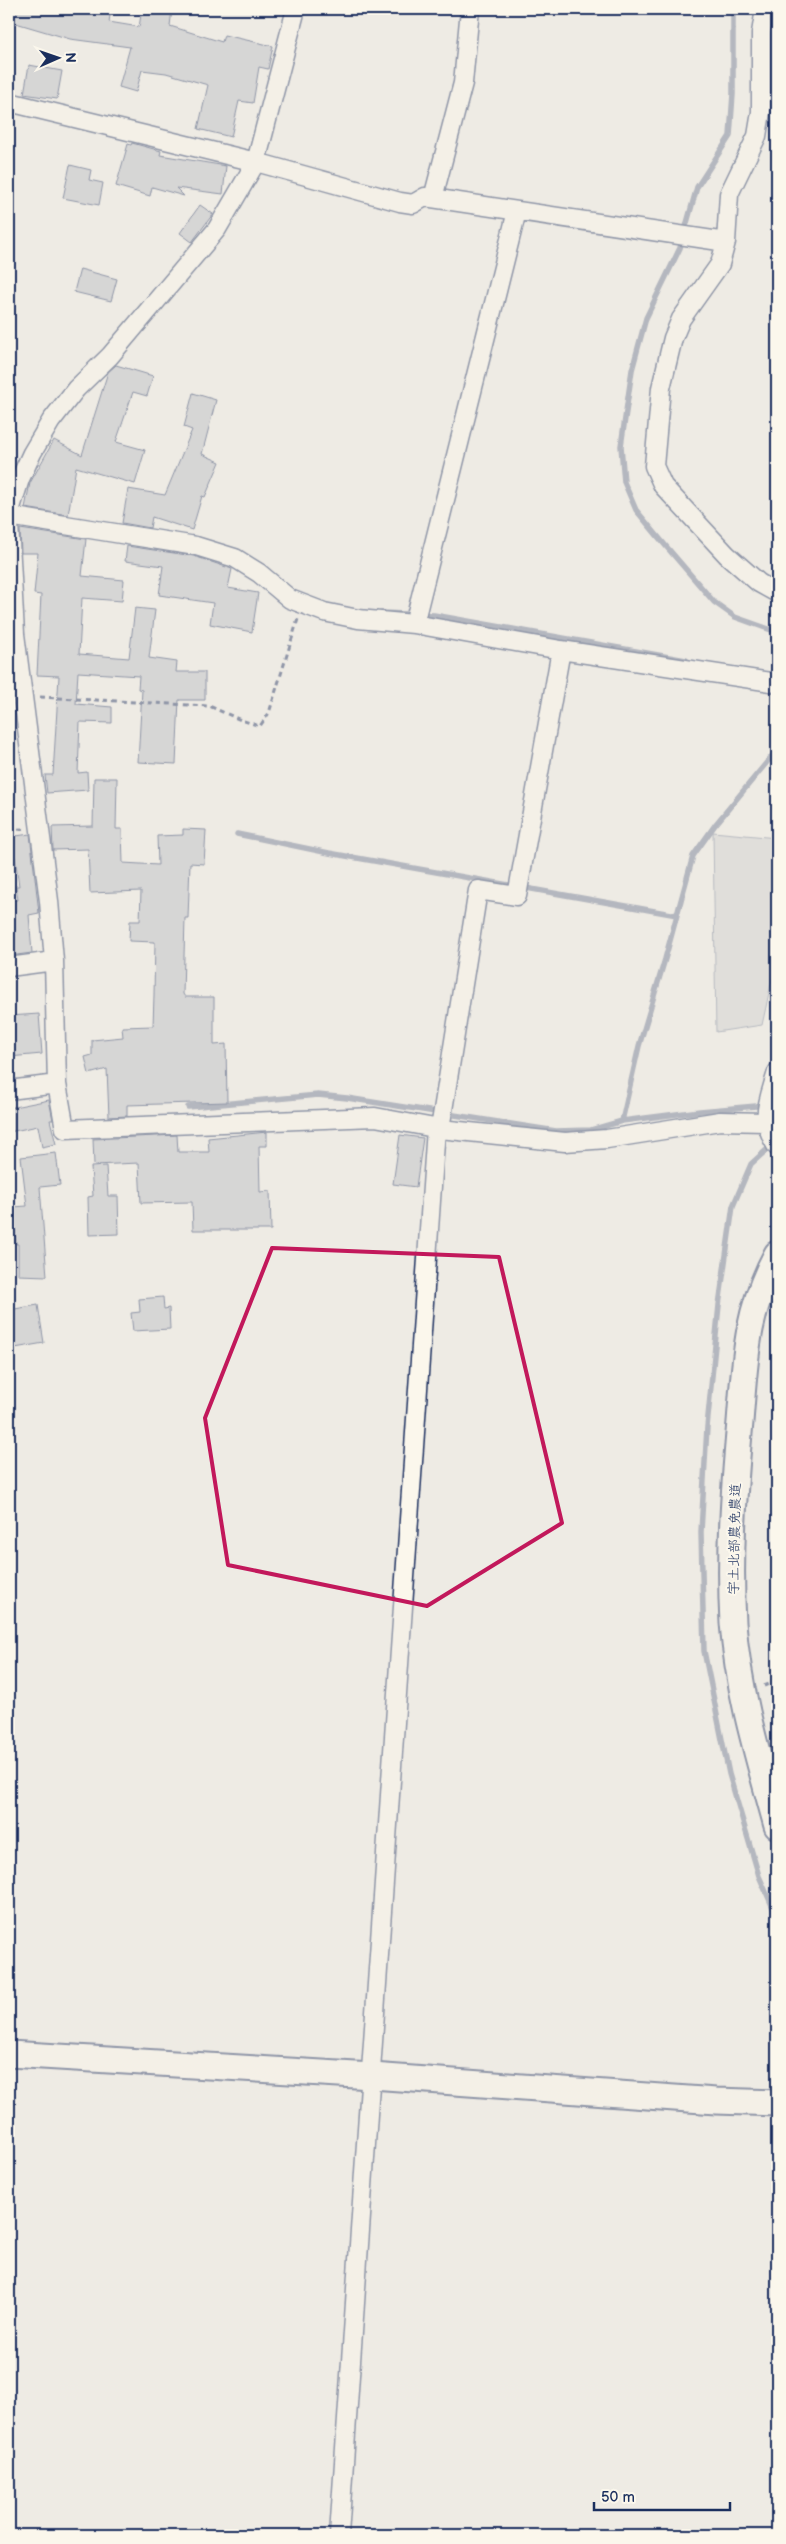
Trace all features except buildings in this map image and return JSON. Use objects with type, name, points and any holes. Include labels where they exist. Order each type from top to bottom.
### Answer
[{"type":"street","points":[[296,9],[256,162],[218,229],[110,356],[76,389],[51,421],[24,470],[9,515],[196,546],[235,558],[259,573],[290,599],[324,612],[358,619],[414,624],[560,650],[777,683]]},
{"type":"street","points":[[433,198],[463,83],[470,9]]},
{"type":"street","points":[[765,9],[762,33],[761,112],[757,136],[729,194],[726,242],[720,264],[681,319],[673,338],[660,388],[654,466],[663,486],[727,555],[759,583],[777,593]]},
{"type":"street","points":[[9,102],[256,162],[400,202],[414,204],[425,197],[726,242]]},
{"type":"street","points":[[414,624],[517,211]]},
{"type":"street","points":[[9,523],[16,634],[49,901],[54,961],[57,1084],[65,1129],[375,1117],[438,1128],[565,1142],[606,1139],[720,1121],[765,1122]]},
{"type":"street","points":[[339,2535],[438,1128],[478,890],[517,896],[560,650]]},
{"type":"street","points":[[9,967],[54,961]]},
{"type":"street","points":[[777,1072],[765,1122],[768,1132],[777,1147]]},
{"type":"street","points":[[9,1090],[57,1084]]},
{"type":"street","name":"宇土北部農免農道","points":[[777,1254],[768,1271],[750,1324],[731,1522],[733,1624],[739,1666],[777,1826]]},
{"type":"street","points":[[9,2054],[372,2076],[716,2102],[777,2103]]},
{"type":"path","points":[[23,696],[209,706],[260,726],[269,713],[302,604]]},
{"type":"highlighted area","points":[[272,1248],[499,1257],[562,1523],[427,1606],[228,1565],[205,1418]]},
{"type":"shaded area","points":[[713,832],[777,838],[777,956],[762,1025],[716,1032]]},
{"type":"waterway","points":[[733,9],[733,94],[730,136],[697,187],[680,248],[646,318],[632,370],[621,446],[624,482],[636,510],[665,545],[714,602],[735,617],[777,632]]},
{"type":"waterway","points":[[381,613],[434,615],[686,660]]},
{"type":"waterway","points":[[622,1121],[639,1046],[693,856],[715,825],[777,750]]},
{"type":"waterway","points":[[237,834],[329,853],[677,915]]},
{"type":"waterway","points":[[188,1107],[318,1095],[556,1131],[591,1130],[622,1121],[777,1104]]},
{"type":"waterway","points":[[772,1145],[751,1164],[733,1206],[719,1305],[707,1427],[701,1532],[704,1651],[729,1774],[759,1876],[777,1917]]}]
